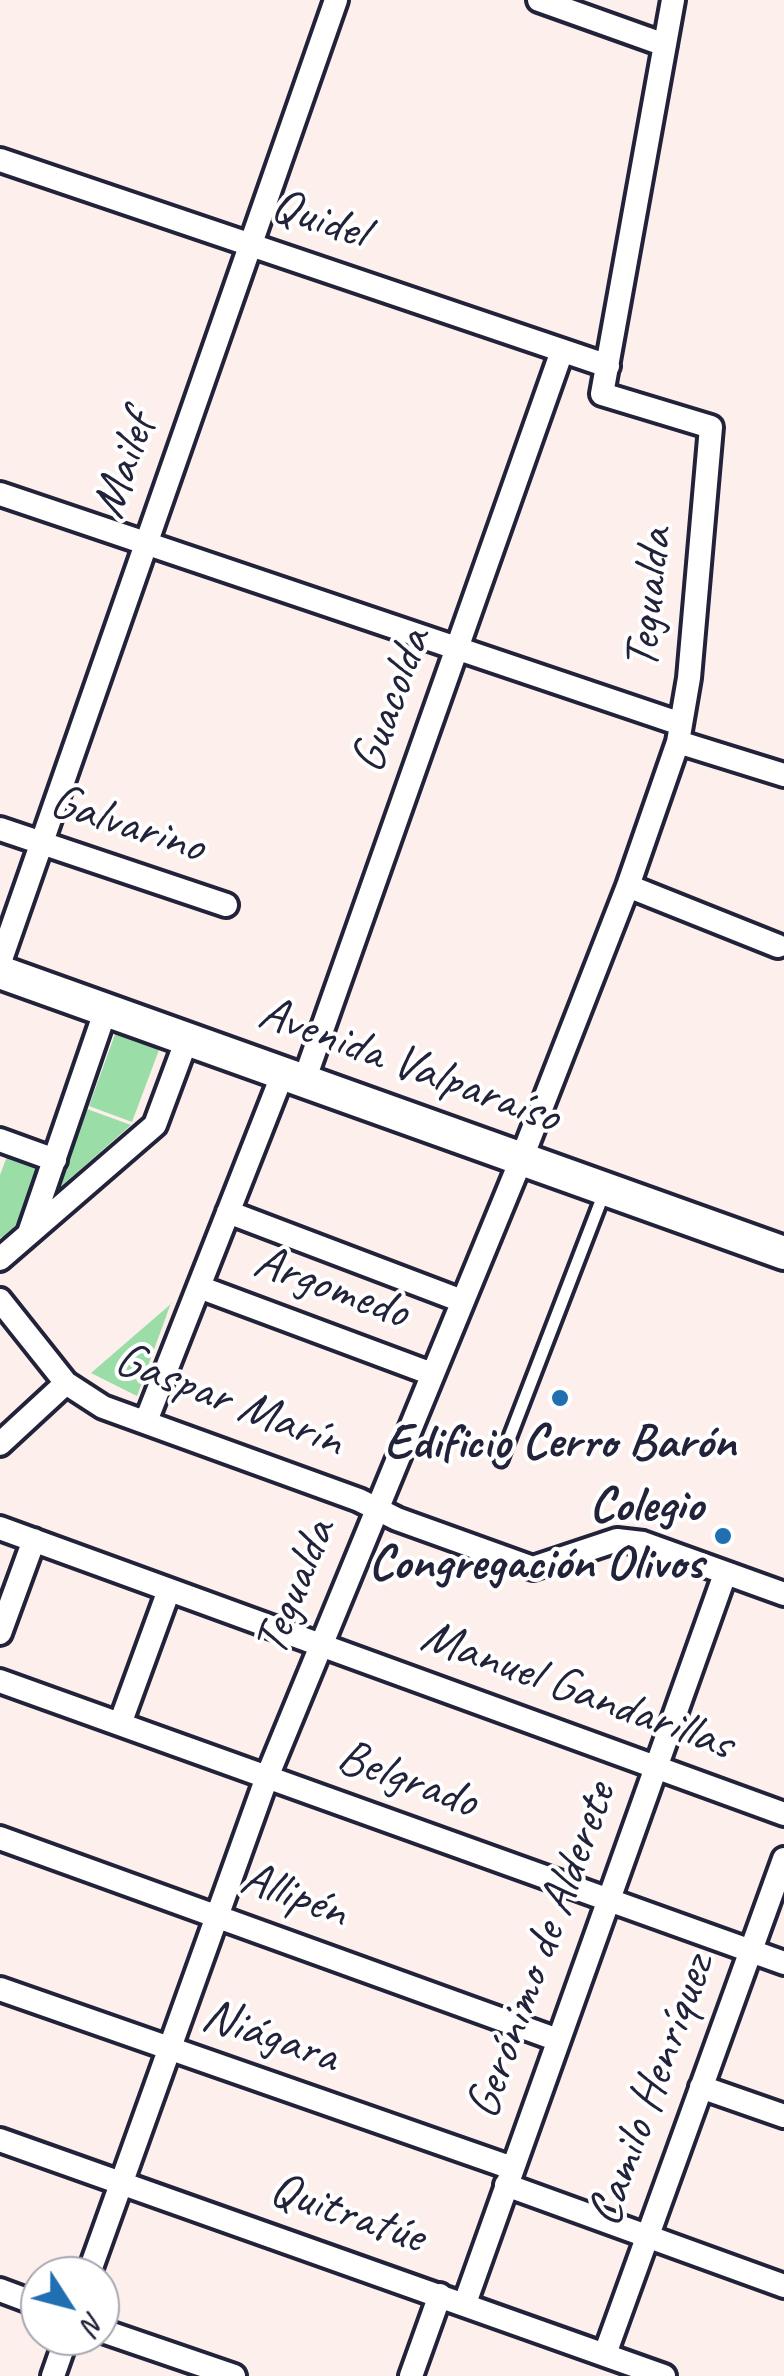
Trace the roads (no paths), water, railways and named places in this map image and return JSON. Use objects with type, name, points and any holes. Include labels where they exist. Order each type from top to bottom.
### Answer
[{"type":"main road","name":"Avenida Valparaíso","points":[[0,972],[784,1253]]},
{"type":"street","name":"Mailef","points":[[0,962],[336,0]]},
{"type":"street","points":[[539,0],[665,45]]},
{"type":"street","points":[[608,366],[673,0]]},
{"type":"street","name":"Quidel","points":[[0,160],[608,366]]},
{"type":"street","name":"Guacolda","points":[[146,1420],[228,1212],[293,1077],[459,648],[562,351]]},
{"type":"street","name":"Tegualda","points":[[95,2256],[267,1777],[520,1160],[628,886],[679,733],[711,427],[602,394],[608,366]]},
{"type":"street","points":[[0,494],[459,648],[784,776]]},
{"type":"street","name":"Galvarino","points":[[0,830],[226,905]]},
{"type":"street","points":[[628,886],[778,946]]},
{"type":"street","points":[[28,1236],[106,1009]]},
{"type":"street","points":[[0,1259],[155,1125],[187,1039]]},
{"type":"street","points":[[2,1147],[55,1160]]},
{"type":"street","points":[[228,1212],[462,1301]]},
{"type":"street","name":"Argomedo","points":[[198,1287],[432,1374]]},
{"type":"street","name":"Gaspar Marín","points":[[0,1300],[66,1384],[103,1407],[533,1568],[628,1540],[724,1574]]},
{"type":"street","points":[[0,1444],[66,1384]]},
{"type":"street","name":"Manuel Gandarillas","points":[[0,1528],[784,1814]]},
{"type":"street","points":[[0,1632],[34,1540]]},
{"type":"street","points":[[724,1574],[784,1594]]},
{"type":"street","name":"Gerónimo de Alderete","points":[[464,2303],[724,1574]]},
{"type":"street","points":[[120,1724],[169,1590]]},
{"type":"street","name":"Belgrado","points":[[0,1681],[784,1963]]},
{"type":"street","name":"Allipén","points":[[0,1838],[558,2040]]},
{"type":"street","name":"Camilo Henríquez","points":[[605,2354],[784,1859]]},
{"type":"street","name":"Niágara","points":[[0,1989],[509,2176],[647,2236],[784,2286]]},
{"type":"street","points":[[701,2087],[784,2116]]},
{"type":"street","name":"Quitratúe","points":[[0,2140],[664,2376]]},
{"type":"street","points":[[412,2376],[440,2295]]},
{"type":"street","points":[[120,2337],[234,2376]]},
{"type":"lane","points":[[501,1460],[605,1190]]},
{"type":"place","name":"Edificio Cerro Barón","points":[[560,1398]]},
{"type":"place","name":"Colegio Congregación Olivos","points":[[723,1536]]}]
